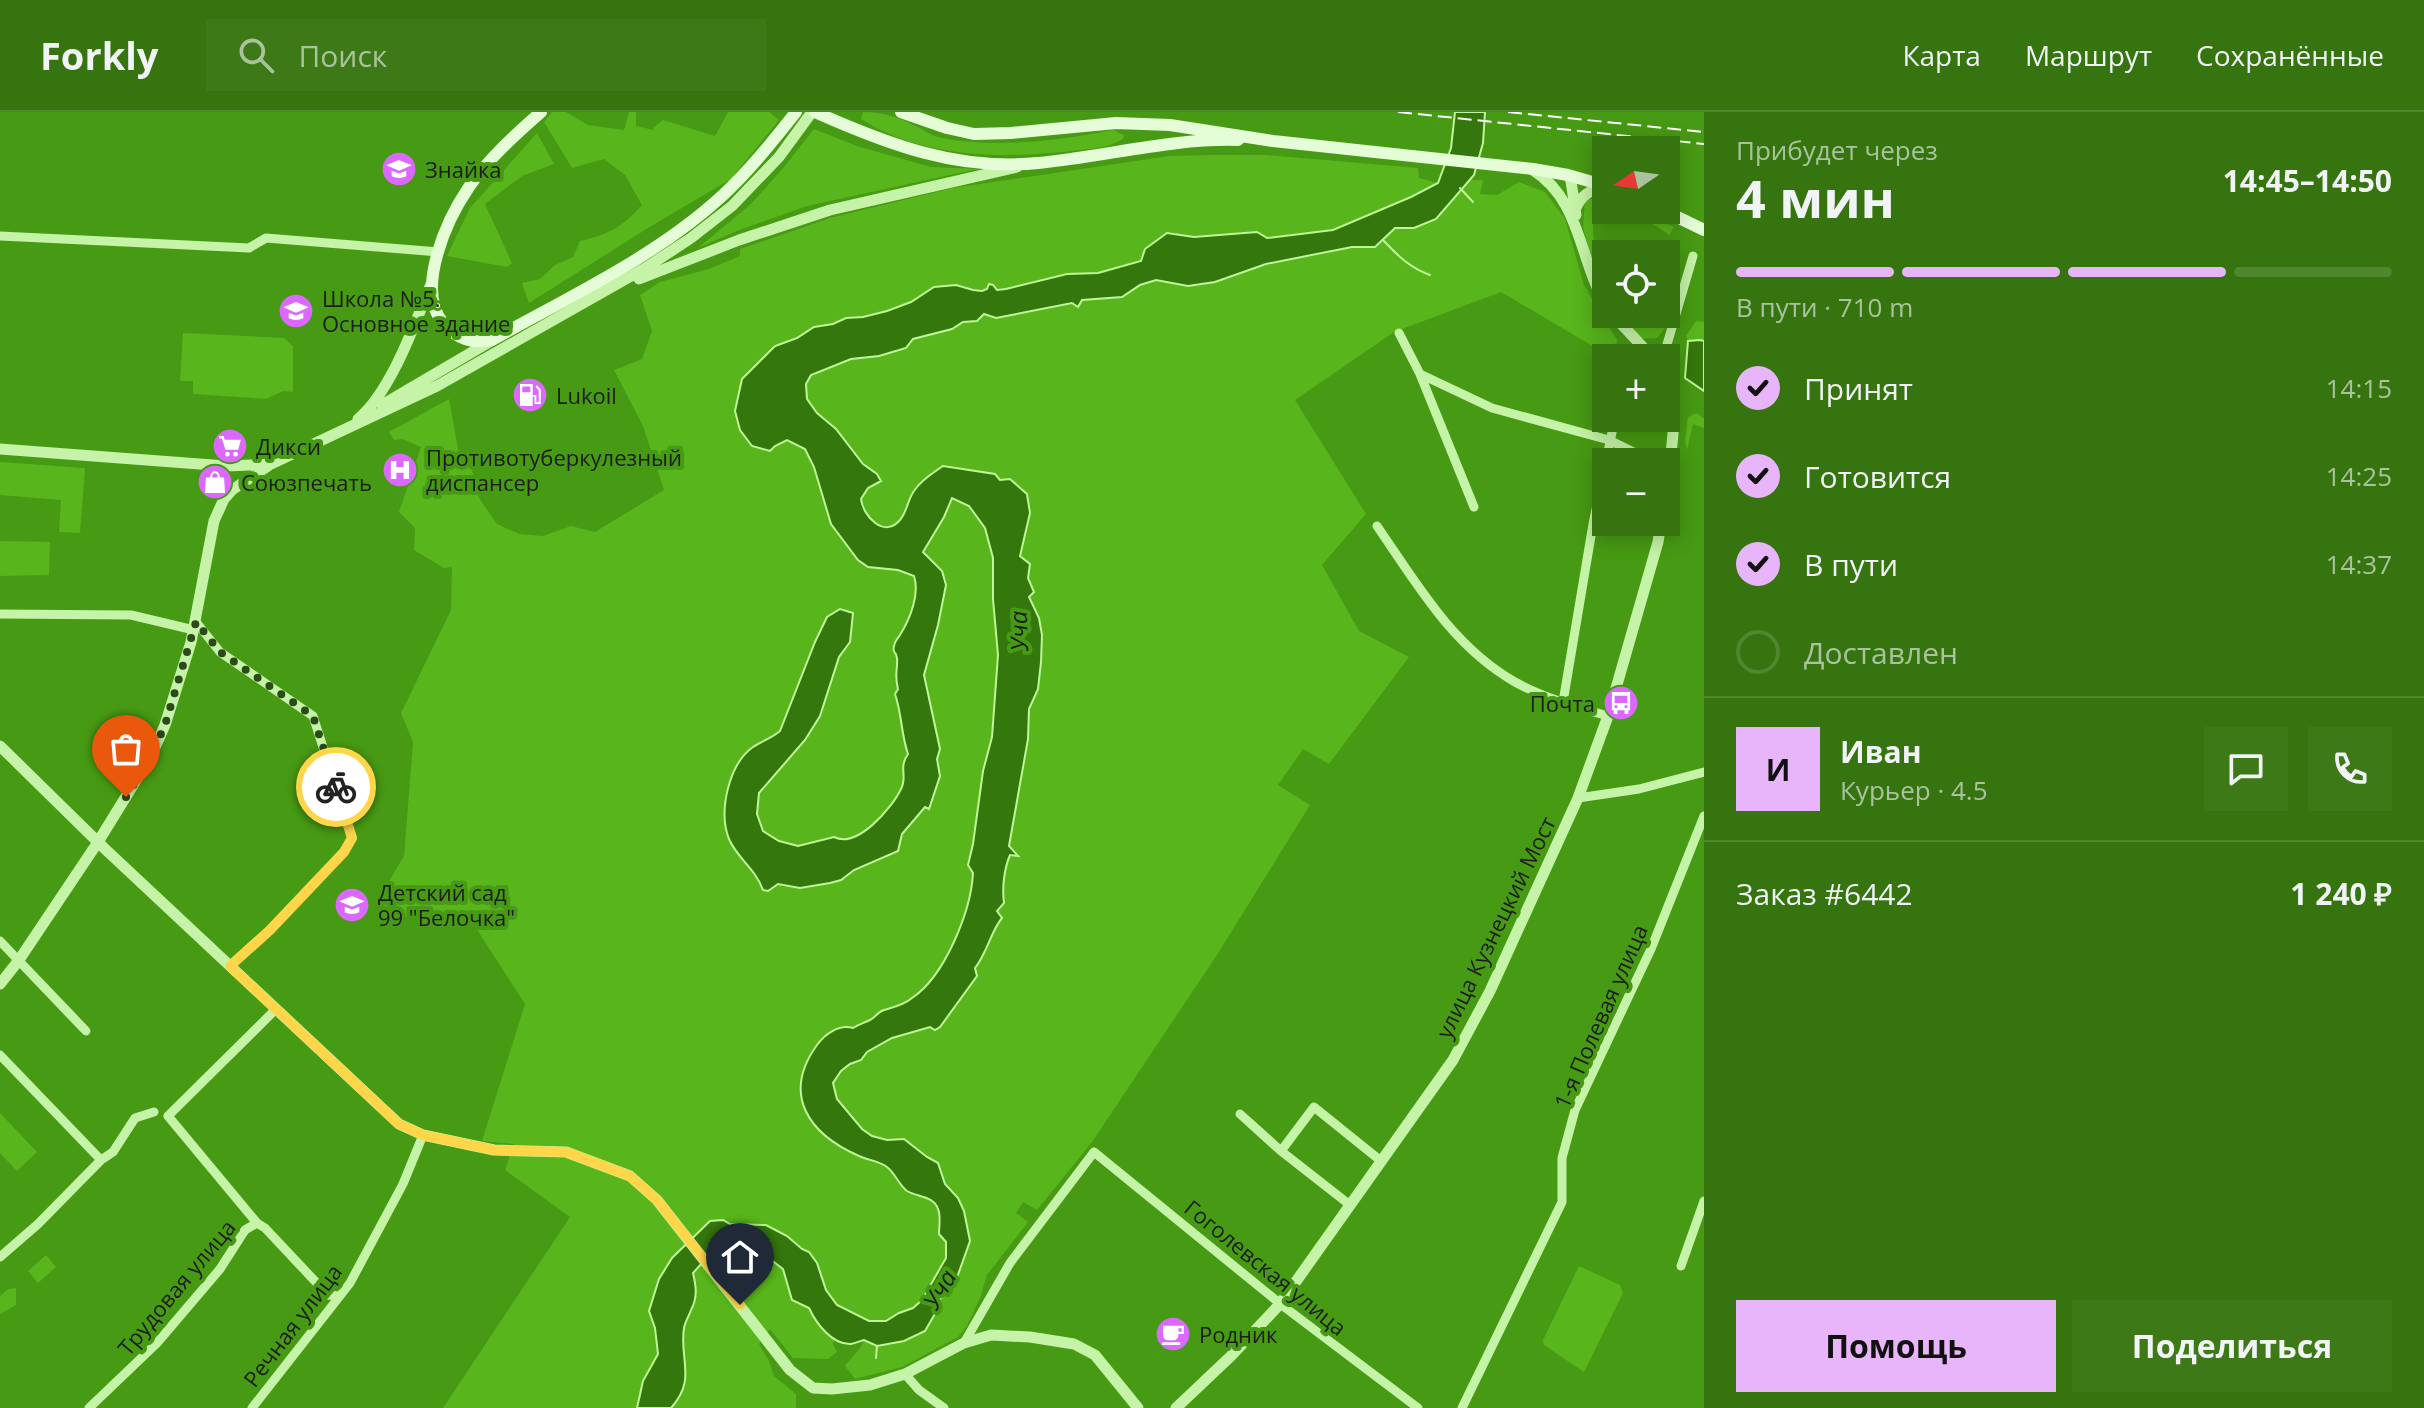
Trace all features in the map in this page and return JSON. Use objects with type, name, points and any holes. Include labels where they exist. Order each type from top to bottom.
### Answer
[{"type":"main road","points":[[541,112],[470,185],[452,216],[439,252],[431,283],[433,306],[447,327],[469,342],[492,340],[641,256],[682,229],[723,195],[796,112]]},
{"type":"main road","points":[[813,112],[898,147],[982,163],[1038,163],[1231,139],[1533,169],[1592,182]]},
{"type":"main road","points":[[901,112],[974,134],[1143,123],[1213,130],[1273,141]]},
{"type":"main road","points":[[1680,218],[1704,230]]},
{"type":"street","points":[[0,984],[98,842],[151,756],[165,725],[195,626],[214,521],[224,499],[271,464],[430,390],[647,267],[732,206],[779,157],[813,112]]},
{"type":"street","points":[[591,300],[714,249],[830,210],[1038,163]]},
{"type":"street","points":[[1533,169],[1550,181],[1565,201]]},
{"type":"street","points":[[1568,175],[1563,188],[1565,201],[1592,277]]},
{"type":"street","points":[[1568,175],[1578,232]]},
{"type":"street","points":[[1575,211],[1579,200],[1592,190]]},
{"type":"street","points":[[0,236],[249,248],[266,238],[439,252]]},
{"type":"street","points":[[1667,344],[1693,256]]},
{"type":"street","points":[[354,422],[373,404],[397,363],[431,283]]},
{"type":"street","points":[[1625,328],[1640,344]]},
{"type":"street","points":[[1399,333],[1420,374],[1474,507]]},
{"type":"street","points":[[343,429],[492,340]]},
{"type":"street","points":[[1420,374],[1492,408],[1609,440],[1625,448]]},
{"type":"street","points":[[1563,702],[1611,432]]},
{"type":"street","points":[[0,449],[233,466],[271,464]]},
{"type":"street","points":[[233,466],[220,472],[221,482],[226,489],[236,488]]},
{"type":"street","points":[[233,466],[244,474],[236,488]]},
{"type":"street","points":[[1377,526],[1446,625],[1481,659],[1516,683],[1608,716]]},
{"type":"street","name":"улица Кузнецкий Мост","points":[[1176,1408],[1280,1304],[1453,1060],[1468,1033],[1578,798],[1608,716],[1659,536]]},
{"type":"street","points":[[0,614],[131,615],[195,626],[220,652],[313,716],[352,838],[344,852],[270,930],[230,966]]},
{"type":"street","points":[[0,746],[399,1124],[423,1135],[494,1150],[566,1152],[630,1176],[657,1200],[790,1370],[813,1388],[870,1385],[905,1374],[964,1343],[991,1335],[1030,1337],[1074,1344],[1095,1355],[1138,1408]]},
{"type":"street","points":[[1578,798],[1639,789],[1704,772]]},
{"type":"street","name":"1-я Полевая улица","points":[[1462,1408],[1562,1202],[1562,1158],[1575,1110],[1651,949],[1704,816]]},
{"type":"street","points":[[0,941],[86,1031]]},
{"type":"street","points":[[276,1009],[168,1116],[257,1223],[328,1295],[339,1296]]},
{"type":"street","points":[[0,1055],[101,1160]]},
{"type":"street","points":[[1281,1151],[1314,1107],[1381,1161]]},
{"type":"street","points":[[0,1257],[113,1152],[135,1118],[154,1112]]},
{"type":"street","points":[[1240,1114],[1350,1205]]},
{"type":"street","name":"Речная улица","points":[[252,1408],[350,1283],[403,1184],[423,1135]]},
{"type":"street","name":"Гоголевская улица","points":[[964,1343],[1010,1263],[1094,1152],[1280,1304],[1418,1408]]},
{"type":"street","points":[[1681,1266],[1704,1201]]},
{"type":"street","name":"Трудовая улица","points":[[89,1408],[157,1343],[220,1269],[245,1230],[257,1223]]},
{"type":"street","points":[[905,1374],[919,1390],[944,1408]]},
{"type":"shaded area","points":[[552,112],[566,112],[588,125],[624,130],[629,112],[636,112],[636,126],[654,130],[663,120],[715,136],[728,112],[769,112],[779,120],[731,179],[529,303],[522,283],[540,279],[555,265],[573,257],[580,241],[615,229],[642,205],[625,175],[604,159],[572,168],[544,122]]},
{"type":"shaded area","points":[[863,112],[896,118],[938,137],[981,143],[1048,140],[1113,130],[1124,135],[1117,142],[1091,149],[1017,155],[962,153],[910,142],[885,132],[861,119]]},
{"type":"shaded area","points":[[814,129],[857,146],[931,167],[978,169],[807,206],[698,248],[751,204]]},
{"type":"shaded area","points":[[537,133],[554,164],[522,176],[485,204],[512,263],[507,267],[447,256],[470,208]]},
{"type":"shaded area","points":[[1267,155],[1418,168],[1419,178],[1438,183],[1333,230],[1267,238],[1261,236],[1231,276],[1302,256],[1339,249],[1375,247],[1395,228],[1430,221],[1470,180],[1483,180],[1480,194],[1497,195],[1519,182],[1545,192],[1565,219],[1584,285],[1592,298],[1592,328],[1610,328],[1616,344],[1592,346],[1501,292],[1394,332],[1295,400],[1366,514],[1322,565],[1359,631],[1409,657],[1329,764],[1303,749],[1278,785],[1310,805],[1217,955],[1092,1142],[1037,1210],[1023,1202],[1016,1213],[1028,1222],[987,1275],[967,1326],[958,1337],[902,1367],[855,1379],[845,1366],[864,1340],[877,1346],[904,1341],[936,1312],[938,1301],[955,1286],[970,1240],[958,1198],[945,1184],[938,1164],[931,1200],[938,1209],[939,1234],[946,1242],[947,1258],[922,1300],[886,1321],[869,1321],[849,1312],[833,1344],[837,1352],[828,1359],[793,1358],[770,1329],[759,1344],[774,1376],[796,1394],[796,1408],[443,1408],[570,1217],[505,1170],[514,1144],[482,1141],[525,1004],[472,922],[379,915],[385,888],[404,856],[413,742],[401,713],[451,610],[452,567],[444,568],[414,550],[415,528],[399,512],[421,447],[402,439],[394,440],[389,432],[449,399],[459,454],[471,465],[479,498],[497,524],[519,534],[543,536],[571,526],[595,532],[664,490],[643,426],[614,370],[642,359],[652,331],[640,295],[660,282],[709,269],[740,256],[740,249],[830,218],[953,188],[1169,156]]},
{"type":"shaded area","points":[[1592,198],[1592,258],[1583,227],[1585,201]]},
{"type":"shaded area","points":[[1652,224],[1674,227],[1669,235]]},
{"type":"shaded area","points":[[1696,321],[1704,322],[1704,341],[1688,341],[1686,336]]},
{"type":"shaded area","points":[[1631,328],[1665,328],[1657,338],[1639,339]]},
{"type":"shaded area","points":[[183,333],[284,338],[293,346],[293,392],[283,391],[266,399],[193,394],[193,381],[180,381]]},
{"type":"shaded area","points":[[1697,413],[1704,419],[1704,428],[1693,424],[1687,450],[1688,417]]},
{"type":"shaded area","points":[[0,462],[85,468],[80,533],[59,532],[61,500],[0,495]]},
{"type":"shaded area","points":[[0,541],[50,542],[49,575],[0,576]]},
{"type":"shaded area","points":[[0,1113],[37,1152],[17,1171],[0,1153]]},
{"type":"shaded area","points":[[46,1255],[56,1267],[38,1283],[28,1271]]},
{"type":"shaded area","points":[[1579,1266],[1620,1285],[1623,1293],[1584,1372],[1544,1345],[1543,1340]]},
{"type":"shaded area","points":[[16,1288],[16,1305],[0,1314],[0,1296],[8,1289]]},
{"type":"water","name":"Уча","points":[[1455,112],[1485,112],[1483,143],[1474,175],[1436,219],[1414,228],[1395,228],[1375,247],[1352,247],[1266,264],[1215,282],[1188,286],[1156,280],[1140,285],[1122,297],[1082,300],[1078,307],[1072,303],[996,318],[984,314],[977,321],[963,322],[952,329],[913,339],[906,348],[879,356],[851,359],[811,375],[806,384],[807,399],[881,481],[868,488],[861,499],[875,523],[887,527],[900,520],[917,487],[943,466],[995,474],[1000,480],[1010,479],[1027,494],[1030,513],[1020,556],[1030,564],[1028,578],[1034,592],[1029,597],[1039,618],[1041,662],[1038,689],[1029,709],[1028,739],[1009,846],[1018,856],[1010,855],[1006,866],[1004,903],[997,911],[1002,918],[975,968],[977,976],[940,1027],[892,1038],[850,1064],[833,1083],[837,1099],[862,1129],[887,1140],[904,1139],[938,1163],[945,1184],[958,1198],[964,1211],[970,1241],[954,1286],[938,1301],[936,1312],[925,1331],[904,1341],[877,1346],[864,1340],[844,1343],[831,1337],[809,1308],[792,1300],[783,1269],[756,1248],[724,1247],[710,1254],[693,1273],[696,1296],[684,1328],[685,1378],[679,1398],[671,1408],[637,1408],[643,1381],[658,1354],[649,1311],[659,1279],[672,1258],[710,1221],[766,1225],[787,1236],[809,1252],[817,1263],[826,1290],[837,1305],[869,1321],[886,1321],[913,1308],[922,1300],[946,1258],[946,1242],[939,1234],[936,1205],[907,1191],[884,1165],[841,1147],[826,1136],[806,1111],[801,1096],[801,1080],[806,1063],[828,1034],[870,1020],[882,1011],[906,1002],[924,988],[945,959],[962,923],[971,888],[973,873],[968,865],[983,771],[992,737],[998,655],[993,558],[985,528],[969,506],[952,498],[923,552],[942,571],[946,585],[924,675],[940,749],[937,759],[940,776],[929,809],[925,807],[902,834],[898,851],[854,870],[841,880],[800,888],[778,884],[768,891],[763,890],[729,839],[726,828],[725,802],[732,776],[753,747],[780,731],[827,617],[840,609],[853,613],[850,642],[839,657],[820,716],[805,740],[759,793],[757,814],[763,831],[779,841],[798,846],[834,837],[853,837],[873,825],[890,806],[904,780],[904,764],[908,754],[895,694],[898,689],[894,649],[910,614],[916,583],[914,576],[898,570],[868,567],[858,560],[831,524],[814,467],[805,449],[787,440],[770,451],[752,446],[740,430],[735,411],[742,379],[775,346],[797,338],[814,327],[887,311],[911,302],[934,287],[956,285],[982,291],[989,284],[997,290],[1067,274],[1098,273],[1141,261],[1145,249],[1167,233],[1194,237],[1257,232],[1267,238],[1333,230],[1438,183],[1451,148]]},
{"type":"water","points":[[1688,341],[1704,341],[1704,391],[1685,378]]},
{"type":"waterway","points":[[1460,188],[1473,202]]},
{"type":"waterway","points":[[1383,240],[1416,269],[1430,275]]},
{"type":"waterway","points":[[876,1358],[877,1346]]},
{"type":"railway","points":[[1398,112],[1704,144]]},
{"type":"railway","points":[[1508,112],[1704,132]]},
{"type":"way so far","points":[[126,797],[151,756],[165,725],[196,622],[220,652],[313,716],[336,787]]},
{"type":"place","name":"Знайка","points":[[399,169]]},
{"type":"place","name":"Школа №5. Основное здание","points":[[296,311]]},
{"type":"place","name":"Lukoil","points":[[530,395]]},
{"type":"place","name":"Дикси","points":[[230,446]]},
{"type":"place","name":"Противотуберкулезный диспансер","points":[[400,470]]},
{"type":"place","name":"Союзпечать","points":[[215,482]]},
{"type":"place","name":"Почта","points":[[1621,703]]},
{"type":"place","name":"Детский сад 99 \"Белочка\"","points":[[352,905]]},
{"type":"place","name":"Родник","points":[[1173,1334]]},
{"type":"route","points":[[336,787],[352,838],[344,852],[270,930],[230,966],[399,1124],[423,1135],[494,1150],[566,1152],[630,1176],[657,1200],[740,1305]]}]
